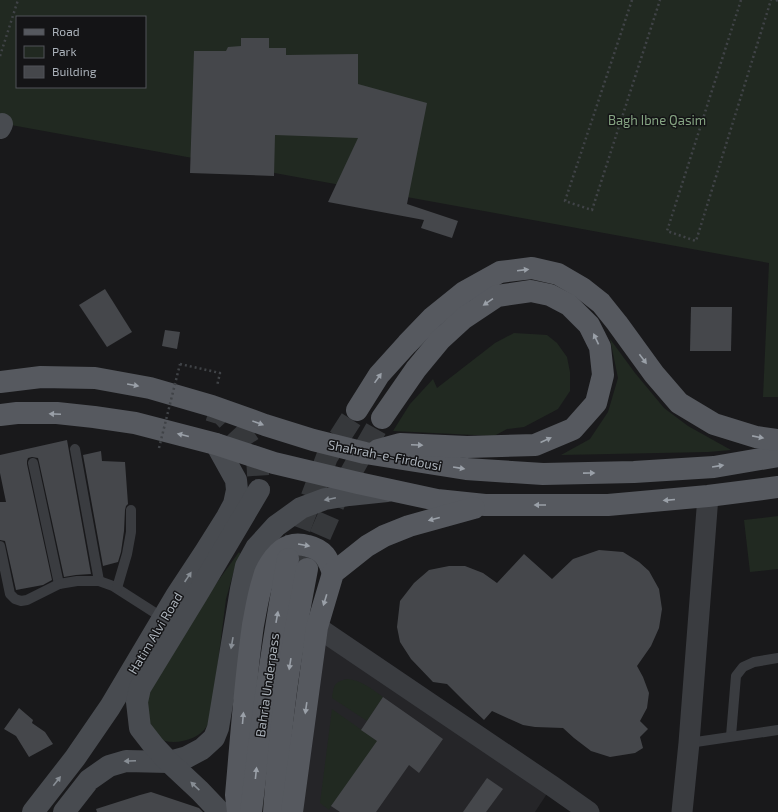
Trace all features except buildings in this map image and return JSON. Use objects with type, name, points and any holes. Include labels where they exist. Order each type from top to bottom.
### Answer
[{"type":"main road","points":[[357,410],[379,375],[406,344],[445,307],[464,292],[500,272],[532,268],[558,274],[582,288],[601,303],[654,374],[679,403],[714,424],[756,437],[778,440]]},
{"type":"main road","points":[[365,453],[400,444],[467,447],[535,445],[573,429],[596,403],[603,375],[600,347],[589,325],[569,305],[550,295],[531,291],[497,296],[464,318],[440,340],[416,369],[382,418]]},
{"type":"main road","name":"Shahrah-e-Firdousi","points":[[0,382],[41,377],[95,378],[150,388],[212,406],[313,440],[365,453],[466,469],[543,474],[634,472],[714,467],[778,456]]},
{"type":"main road","points":[[0,415],[17,413],[57,413],[135,423],[216,444],[274,463],[358,483],[437,500],[485,505],[608,505],[708,496],[778,487]]},
{"type":"main road","points":[[333,573],[367,546],[384,536],[410,526],[485,505]]},
{"type":"main road","points":[[238,812],[236,795],[249,656],[258,595],[266,570],[275,556],[286,547],[295,544],[309,546],[320,550],[330,562],[333,573],[317,627],[292,812]]},
{"type":"main road","name":"Bahria Underpass","points":[[251,812],[275,634],[297,564],[296,625],[285,698],[274,812]]},
{"type":"street","name":"Hatim Alvi Road","points":[[33,812],[75,758],[110,707],[176,596],[227,518],[234,504],[237,490],[236,480],[216,444]]},
{"type":"street","points":[[220,812],[169,762],[140,728],[137,702],[140,688],[259,490]]},
{"type":"street","points":[[64,812],[88,780],[109,766],[126,761],[169,762],[187,757],[202,750],[214,738],[218,728],[246,566],[256,548],[276,526],[300,508],[325,499],[396,490]]},
{"type":"street","points":[[682,812],[689,743],[708,496]]},
{"type":"street","points":[[317,627],[589,812]]},
{"type":"street","points":[[110,707],[140,688]]},
{"type":"lane","points":[[75,449],[99,581]]},
{"type":"lane","points":[[33,463],[59,584]]},
{"type":"lane","points":[[117,588],[128,554],[131,532],[131,510]]},
{"type":"lane","points":[[0,546],[10,594],[15,599],[21,601],[27,600],[59,584],[77,581],[99,581],[117,588],[163,618]]},
{"type":"lane","points":[[732,736],[736,676],[743,667],[754,662],[778,658]]},
{"type":"lane","points":[[689,743],[778,730]]},
{"type":"path","points":[[0,56],[18,0]]},
{"type":"path","points":[[632,0],[565,201],[592,210],[660,0]]},
{"type":"path","points":[[741,0],[667,232],[696,241],[771,0]]},
{"type":"path","points":[[159,448],[180,364],[220,373]]},
{"type":"shaded area","points":[[317,627],[552,786],[535,812],[292,812]]},
{"type":"green space","name":"Bagh Ibne Qasim","points":[[0,0],[778,0],[778,397],[763,397],[769,263],[0,123]]},
{"type":"green space","points":[[514,333],[547,335],[557,343],[567,357],[570,372],[570,391],[558,409],[524,427],[507,429],[494,436],[393,431],[410,404],[433,379],[437,388],[495,343]]},
{"type":"green space","points":[[610,339],[635,373],[664,408],[688,426],[731,450],[708,452],[561,455],[590,439],[608,412],[618,378]]},
{"type":"green space","points":[[778,516],[778,569],[750,572],[744,520]]},
{"type":"green space","points":[[239,552],[241,555],[235,567],[226,599],[211,717],[209,722],[203,731],[191,739],[176,742],[162,740],[147,729],[147,685],[189,621]]},
{"type":"green space","points":[[347,679],[362,683],[383,697],[367,721],[332,698],[335,685],[339,681]]},
{"type":"green space","points":[[332,709],[387,748],[331,806],[329,810],[320,803]]},
{"type":"tunnel","points":[[209,410],[222,414],[246,440],[252,449],[257,457],[259,490]]},
{"type":"tunnel","points":[[288,559],[327,457],[357,410]]},
{"type":"tunnel","points":[[307,566],[336,499],[382,418]]}]
